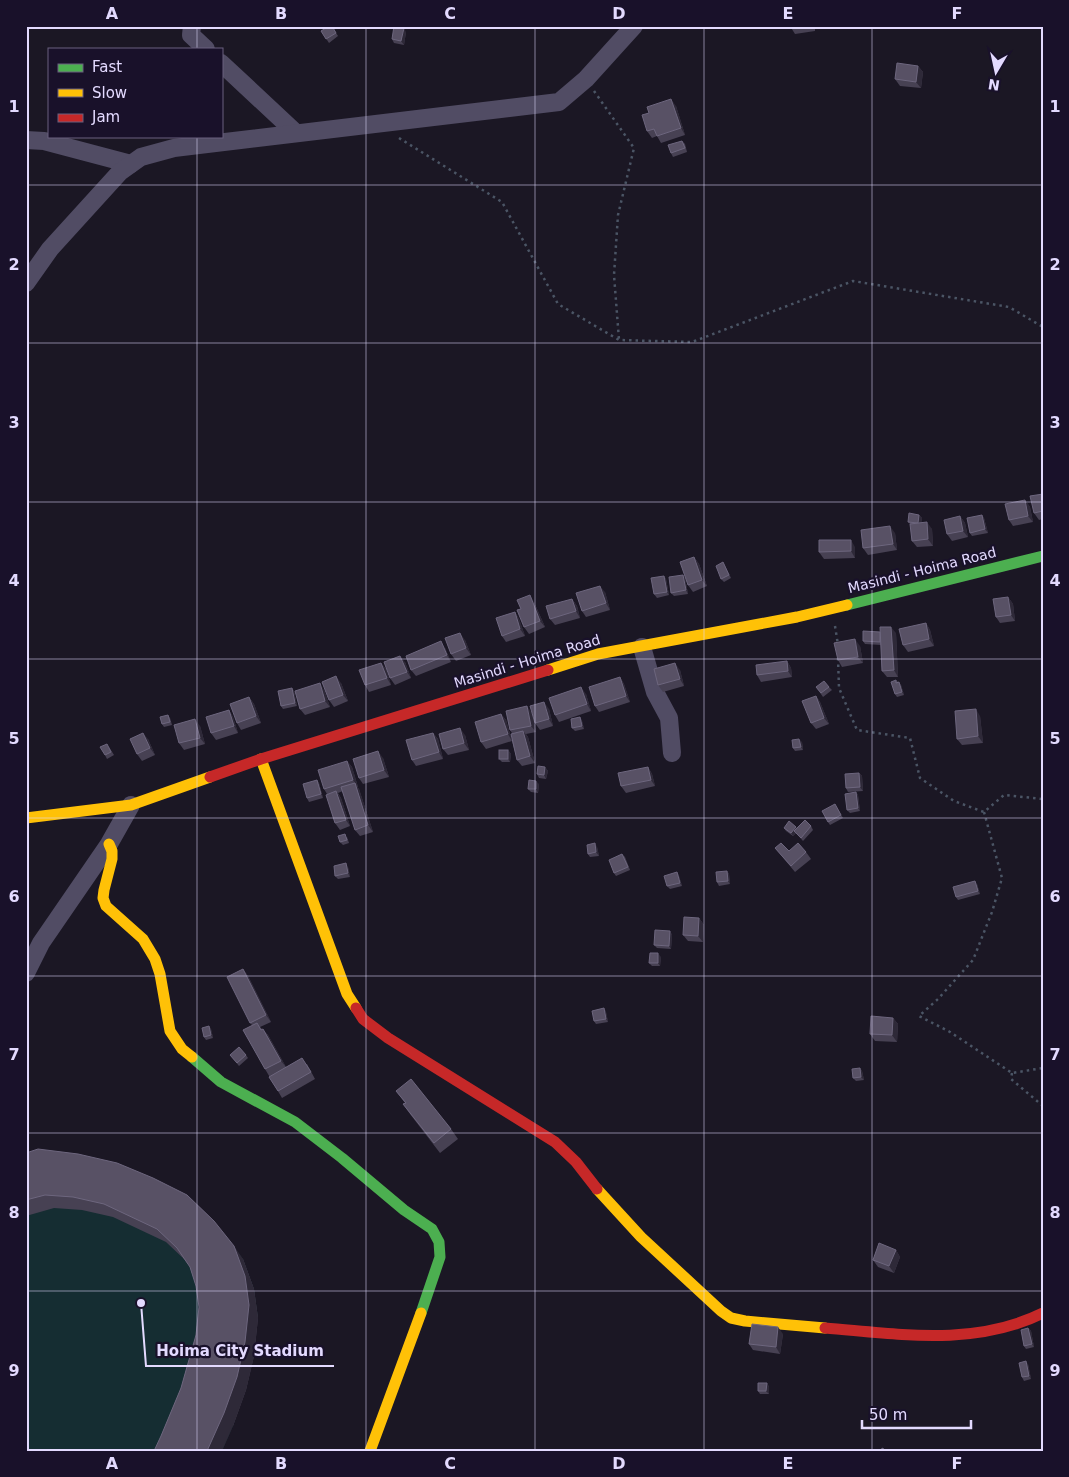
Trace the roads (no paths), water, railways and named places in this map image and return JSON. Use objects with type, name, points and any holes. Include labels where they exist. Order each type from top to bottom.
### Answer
[{"type":"street","points":[[192,26],[191,35],[205,48]]},
{"type":"street","points":[[26,283],[50,249],[120,172],[140,157],[174,148],[559,102],[586,79],[634,26]]},
{"type":"street","points":[[222,64],[296,133]]},
{"type":"street","points":[[26,140],[44,141],[131,164]]},
{"type":"street","name":"Masindi - Hoima Road","points":[[26,818],[131,805],[261,759],[598,654],[797,617],[1043,556]]},
{"type":"street","points":[[642,646],[655,692],[668,718],[672,753]]},
{"type":"street","points":[[261,759],[347,994],[363,1019],[388,1038],[555,1142],[576,1162],[605,1199],[635,1230],[721,1311],[731,1318],[754,1322],[916,1335],[952,1336],[977,1334],[1006,1327],[1043,1313]]},
{"type":"street","points":[[26,973],[41,943],[109,844],[131,805]]},
{"type":"street","points":[[109,844],[113,856],[102,899],[106,906],[143,939],[154,959],[160,974],[170,1031],[182,1049],[221,1082],[295,1122],[342,1158],[404,1210],[432,1229],[439,1242],[440,1257],[370,1451]]},
{"type":"place","name":"Hoima City Stadium","points":[[141,1303]]}]
